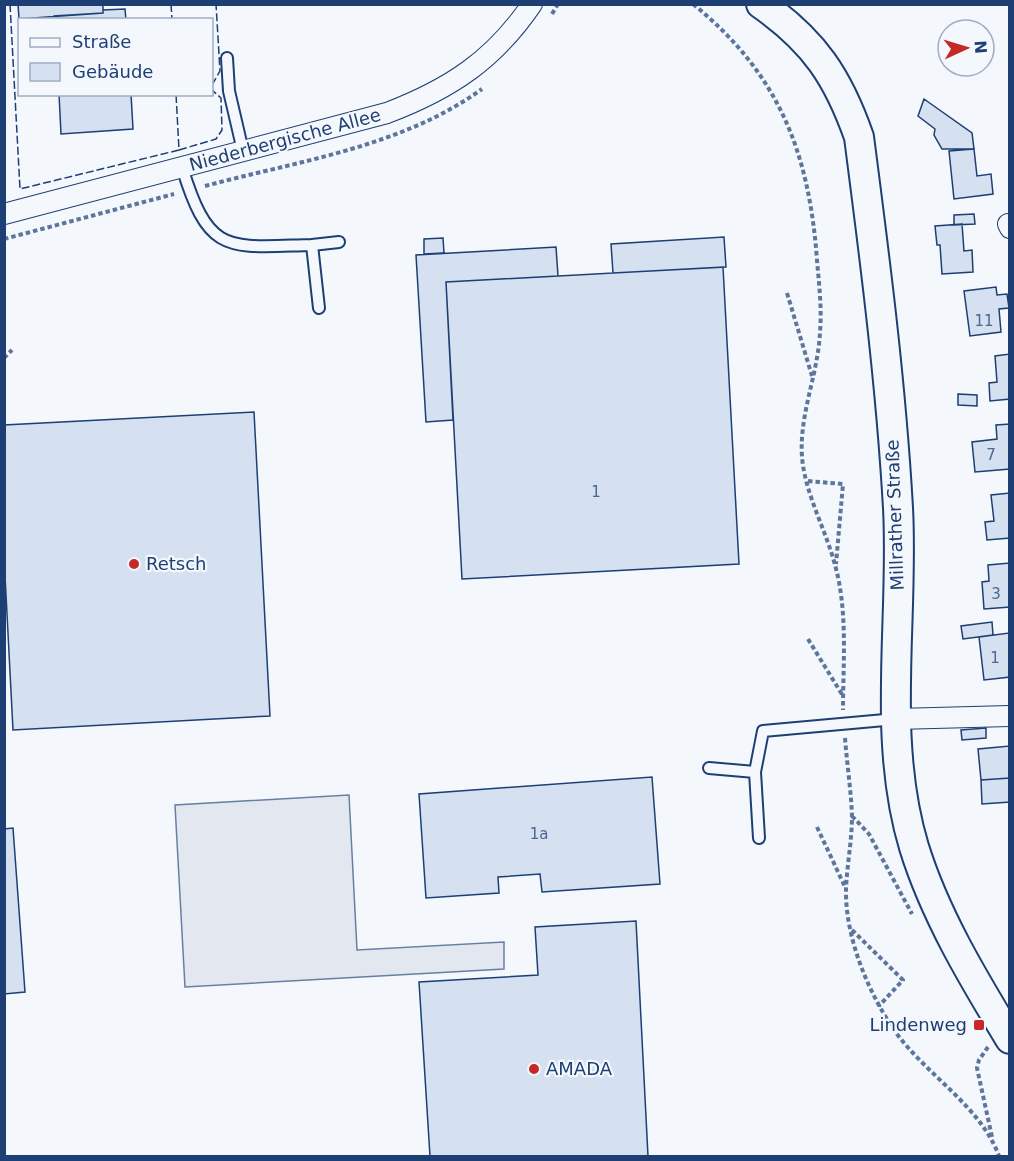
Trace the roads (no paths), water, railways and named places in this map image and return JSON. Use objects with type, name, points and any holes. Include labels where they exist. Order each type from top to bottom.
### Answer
[{"type":"main road","name":"Millrather Straße","points":[[761,4],[815,52],[832,74],[845,97],[859,137],[895,453],[898,542],[896,719],[901,776],[914,846],[933,898],[996,1038]]},
{"type":"street","name":"Niederbergische Allee","points":[[4,214],[387,113],[425,98],[477,66],[512,34],[532,4]]},
{"type":"street","points":[[896,719],[1010,716]]},
{"type":"lane","points":[[226,58],[228,91],[243,151]]},
{"type":"lane","points":[[182,167],[202,221],[218,238],[236,245],[312,245],[339,242]]},
{"type":"lane","points":[[312,245],[319,308]]},
{"type":"lane","points":[[759,838],[755,772],[763,731],[896,719]]},
{"type":"lane","points":[[710,768],[755,772]]},
{"type":"place","name":"Retsch","points":[[134,564]]},
{"type":"place","name":"Lindenweg","points":[[979,1025]]},
{"type":"place","name":"AMADA","points":[[534,1069]]}]
